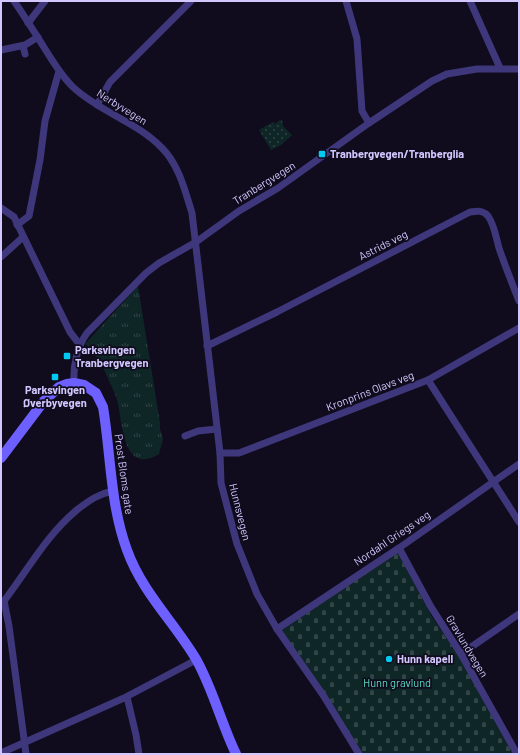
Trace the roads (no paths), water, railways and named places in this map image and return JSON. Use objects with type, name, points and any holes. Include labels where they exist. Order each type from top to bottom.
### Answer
[{"type":"main road","points":[[1,458],[51,393],[64,384],[74,383]]},
{"type":"main road","name":"Prost Bloms gate","points":[[74,383],[84,385],[92,389],[102,402],[113,491],[121,532],[135,569],[149,594],[184,641],[196,660],[209,686],[236,754]]},
{"type":"street","name":"Nerbyvegen","points":[[14,1],[59,71],[74,88],[97,105],[147,135],[162,148],[172,161],[181,180],[192,213],[196,242]]},
{"type":"street","points":[[28,22],[45,1]]},
{"type":"street","points":[[97,105],[110,82],[191,1]]},
{"type":"street","points":[[346,1],[357,39],[362,112],[369,123]]},
{"type":"street","points":[[470,1],[500,68]]},
{"type":"street","points":[[1,50],[23,46],[38,37]]},
{"type":"street","points":[[23,46],[25,54]]},
{"type":"street","name":"Tranbergvegen","points":[[80,345],[87,333],[113,305],[146,273],[159,263],[196,242],[239,211],[278,188],[369,123],[432,81],[447,74],[477,69],[519,69]]},
{"type":"street","points":[[17,225],[29,216],[40,160],[45,121],[59,71]]},
{"type":"street","points":[[1,208],[14,217],[70,332],[80,345],[73,373],[74,383]]},
{"type":"street","name":"Astrids veg","points":[[207,346],[277,312],[470,212],[483,212],[488,216],[494,228],[519,301]]},
{"type":"street","points":[[1,257],[23,237]]},
{"type":"street","name":"Hunnsvegen","points":[[196,242],[220,453],[221,483],[237,544],[257,594],[277,629],[323,695],[359,754]]},
{"type":"street","name":"Kronprins Olavs veg","points":[[220,453],[239,453],[428,380],[519,328]]},
{"type":"street","points":[[428,380],[519,522]]},
{"type":"street","points":[[185,436],[198,431],[217,429]]},
{"type":"street","name":"Nordahl Griegs veg","points":[[277,629],[399,548],[519,464]]},
{"type":"street","points":[[26,754],[9,626],[3,603],[52,534],[68,518],[97,496],[113,491]]},
{"type":"street","name":"Gravlundvegen","points":[[399,548],[431,607],[461,654],[517,754]]},
{"type":"street","points":[[461,654],[519,614]]},
{"type":"street","points":[[1,753],[126,697],[196,660]]},
{"type":"street","points":[[126,697],[136,735],[139,754]]},
{"type":"place","name":"Tranbergvegen/Tranberglia","points":[[322,154]]},
{"type":"place","name":"Parksvingen Tranbergvegen","points":[[67,356]]},
{"type":"place","name":"Parksvingen Øverbyvegen","points":[[55,377]]},
{"type":"place","name":"Hunn kapell","points":[[389,659]]},
{"type":"park label","name":"Hunn gravlund","points":[[397,683]]}]
